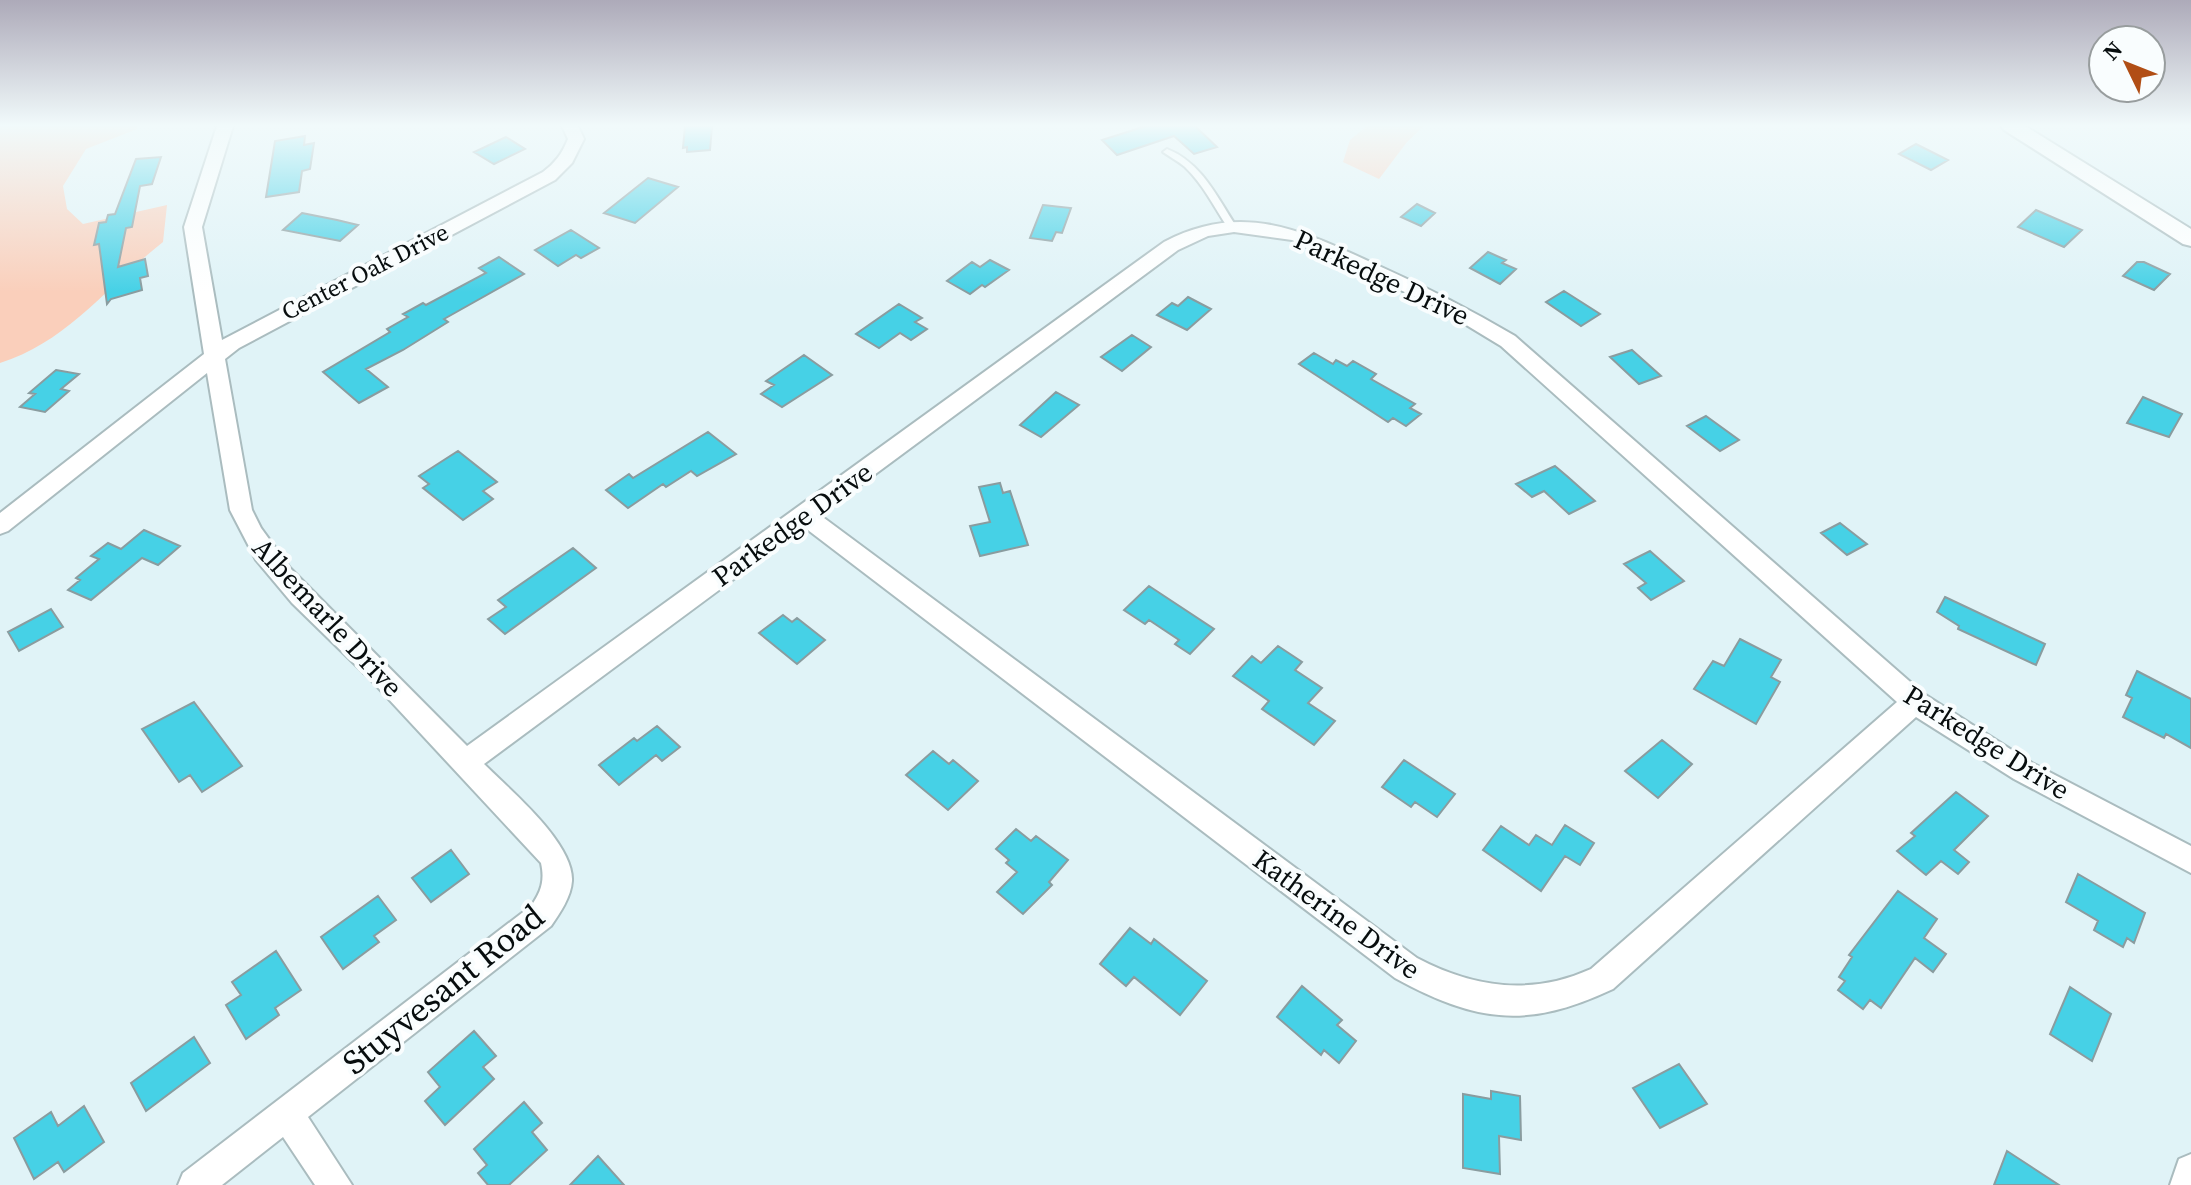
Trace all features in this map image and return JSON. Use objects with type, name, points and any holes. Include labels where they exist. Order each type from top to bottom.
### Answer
[{"type":"street","points":[[206,181],[194,214],[193,227],[213,356]]},
{"type":"street","name":"Center Oak Drive","points":[[0,525],[213,356],[247,333],[539,181]]},
{"type":"street","points":[[2099,181],[2191,239]]},
{"type":"street","name":"Parkedge Drive","points":[[466,762],[1171,246],[1203,231],[1231,226],[1276,229],[1315,242],[1442,302],[1508,341],[1915,702],[2023,771],[2191,860]]},
{"type":"street","name":"Albemarle Drive","points":[[213,356],[241,510],[252,537],[289,581],[466,762]]},
{"type":"street","name":"Katherine Drive","points":[[804,515],[1406,968],[1435,985],[1491,1002],[1525,1003],[1552,999],[1579,991],[1602,979],[1915,702]]},
{"type":"street","name":"Stuyvesant Road","points":[[195,1185],[524,930],[541,916],[553,899],[559,868],[552,855],[466,762]]},
{"type":"street","points":[[286,1114],[335,1185]]},
{"type":"street","points":[[2187,1185],[2191,1171]]},
{"type":"lane","points":[[1200,181],[1231,226]]},
{"type":"shaded area","points":[[0,181],[66,181],[63,186],[67,209],[83,224],[167,205],[163,242],[67,327],[47,341],[0,363]]},
{"type":"building","points":[[127,181],[153,181],[140,186],[132,227],[126,228],[118,267],[145,259],[148,276],[140,278],[142,290],[111,299],[107,304],[99,244],[94,245],[99,223],[106,222],[108,215],[115,214]]},
{"type":"building","points":[[269,181],[301,181],[299,192],[266,197]]},
{"type":"building","points":[[644,181],[659,181],[678,187],[635,223],[604,213]]},
{"type":"building","points":[[1417,204],[1435,213],[1421,226],[1401,217]]},
{"type":"building","points":[[1043,205],[1071,208],[1062,233],[1056,232],[1052,241],[1030,238]]},
{"type":"building","points":[[2036,210],[2082,230],[2064,247],[2018,227]]},
{"type":"building","points":[[302,213],[358,225],[340,241],[283,230]]},
{"type":"building","points":[[571,230],[599,248],[581,258],[576,255],[558,266],[535,250]]},
{"type":"building","points":[[1488,252],[1506,260],[1502,263],[1516,269],[1500,284],[1470,268]]},
{"type":"building","points":[[499,257],[524,274],[444,319],[448,322],[403,350],[366,369],[388,387],[359,403],[323,372],[390,332],[387,329],[408,317],[403,314],[486,273],[479,268]]},
{"type":"building","points":[[990,260],[1009,270],[985,287],[982,285],[970,294],[947,281],[972,262],[980,267]]},
{"type":"building","points":[[2137,262],[2170,274],[2154,290],[2123,276]]},
{"type":"building","points":[[1564,291],[1600,314],[1581,326],[1546,302]]},
{"type":"building","points":[[1188,297],[1211,309],[1187,330],[1157,315],[1172,303],[1178,306]]},
{"type":"building","points":[[899,304],[922,318],[915,322],[927,329],[911,340],[900,333],[879,348],[856,334]]},
{"type":"building","points":[[1132,335],[1151,347],[1122,371],[1101,357]]},
{"type":"building","points":[[1632,350],[1661,376],[1639,384],[1610,357]]},
{"type":"building","points":[[1314,353],[1333,364],[1336,360],[1347,366],[1353,361],[1376,374],[1371,379],[1415,404],[1410,408],[1421,414],[1406,426],[1393,418],[1388,422],[1299,364]]},
{"type":"building","points":[[804,355],[832,375],[782,407],[761,394],[774,385],[766,381]]},
{"type":"building","points":[[56,370],[79,374],[61,389],[69,391],[45,412],[20,407],[35,394],[29,393]]},
{"type":"building","points":[[1056,392],[1079,405],[1041,437],[1020,425]]},
{"type":"building","points":[[2143,397],[2182,414],[2169,437],[2127,423]]},
{"type":"building","points":[[1706,416],[1739,440],[1720,451],[1687,426]]},
{"type":"building","points":[[708,432],[736,454],[697,476],[691,471],[666,487],[663,484],[628,508],[606,490],[629,474],[633,478]]},
{"type":"building","points":[[458,451],[497,482],[483,491],[493,499],[463,520],[423,488],[429,484],[419,476]]},
{"type":"building","points":[[1555,466],[1595,501],[1569,514],[1544,491],[1532,497],[1516,484]]},
{"type":"building","points":[[1000,483],[1003,493],[1010,491],[1028,545],[980,556],[970,526],[990,522],[979,487]]},
{"type":"building","points":[[1840,523],[1867,544],[1847,555],[1821,533]]},
{"type":"building","points":[[144,530],[180,546],[158,565],[142,558],[91,600],[68,590],[80,580],[76,578],[99,559],[91,556],[108,543],[121,549]]},
{"type":"building","points":[[573,548],[596,568],[505,634],[488,619],[506,607],[498,600]]},
{"type":"building","points":[[1650,551],[1684,581],[1651,600],[1638,588],[1646,583],[1624,564]]},
{"type":"building","points":[[1149,586],[1214,629],[1190,654],[1175,644],[1179,640],[1149,620],[1145,624],[1124,610]]},
{"type":"building","points":[[1945,597],[2045,644],[2036,665],[1958,629],[1959,626],[1937,612]]},
{"type":"building","points":[[51,609],[63,627],[19,651],[8,632]]},
{"type":"building","points":[[783,615],[792,622],[797,618],[825,640],[797,664],[759,633]]},
{"type":"building","points":[[1740,639],[1781,660],[1771,677],[1780,682],[1756,724],[1694,689],[1713,661],[1724,666]]},
{"type":"building","points":[[1278,646],[1302,662],[1295,670],[1322,688],[1308,703],[1335,721],[1314,745],[1262,709],[1269,701],[1233,676],[1252,656],[1261,663]]},
{"type":"building","points":[[2137,671],[2191,699],[2191,748],[2123,717],[2132,698],[2126,695]]},
{"type":"building","points":[[194,702],[242,766],[202,792],[190,775],[179,782],[142,729]]},
{"type":"building","points":[[657,726],[680,747],[662,761],[656,755],[619,785],[599,765],[634,738],[637,741]]},
{"type":"building","points":[[1662,740],[1692,764],[1658,798],[1625,771]]},
{"type":"building","points":[[933,751],[949,764],[953,760],[978,781],[948,810],[906,775]]},
{"type":"building","points":[[1404,760],[1455,794],[1437,817],[1415,802],[1411,807],[1382,787]]},
{"type":"building","points":[[1956,792],[1988,816],[1954,850],[1969,862],[1958,874],[1941,861],[1926,875],[1897,851],[1915,836],[1911,833]]},
{"type":"building","points":[[1565,825],[1594,843],[1580,865],[1565,856],[1541,891],[1483,850],[1501,826],[1529,845],[1536,835],[1552,845]]},
{"type":"building","points":[[1016,829],[1031,841],[1036,836],[1068,860],[1049,882],[1052,885],[1023,914],[997,892],[1017,872],[996,849]]},
{"type":"building","points":[[451,850],[469,874],[431,902],[412,878]]},
{"type":"building","points":[[2078,874],[2145,913],[2134,943],[2127,938],[2123,947],[2094,930],[2098,921],[2066,902]]},
{"type":"building","points":[[1898,891],[1937,919],[1924,938],[1946,954],[1933,972],[1915,958],[1881,1008],[1870,1000],[1863,1009],[1838,990],[1845,981],[1839,977],[1852,957],[1849,955]]},
{"type":"building","points":[[378,896],[396,920],[374,936],[379,942],[343,969],[321,937]]},
{"type":"building","points":[[1130,928],[1151,944],[1154,939],[1207,981],[1180,1015],[1134,977],[1126,986],[1100,964]]},
{"type":"building","points":[[276,951],[301,990],[275,1008],[279,1015],[246,1039],[226,1005],[241,995],[232,982]]},
{"type":"building","points":[[1302,986],[1342,1020],[1337,1025],[1356,1041],[1339,1063],[1324,1050],[1321,1055],[1277,1017]]},
{"type":"building","points":[[2070,987],[2111,1014],[2092,1061],[2050,1034]]},
{"type":"building","points":[[474,1031],[496,1056],[483,1067],[494,1079],[445,1125],[425,1101],[440,1087],[428,1072]]},
{"type":"building","points":[[194,1037],[210,1063],[146,1111],[131,1083]]},
{"type":"building","points":[[1679,1064],[1707,1104],[1660,1128],[1633,1088]]},
{"type":"building","points":[[1491,1091],[1520,1096],[1521,1140],[1499,1136],[1500,1174],[1463,1168],[1463,1094],[1491,1099]]},
{"type":"building","points":[[524,1102],[542,1123],[532,1132],[547,1150],[509,1185],[488,1185],[478,1173],[487,1165],[474,1149]]},
{"type":"building","points":[[84,1106],[104,1142],[64,1172],[58,1162],[34,1179],[14,1138],[51,1112],[58,1126]]},
{"type":"building","points":[[2007,1151],[2059,1185],[1994,1185]]},
{"type":"building","points":[[598,1156],[624,1185],[570,1185]]}]
